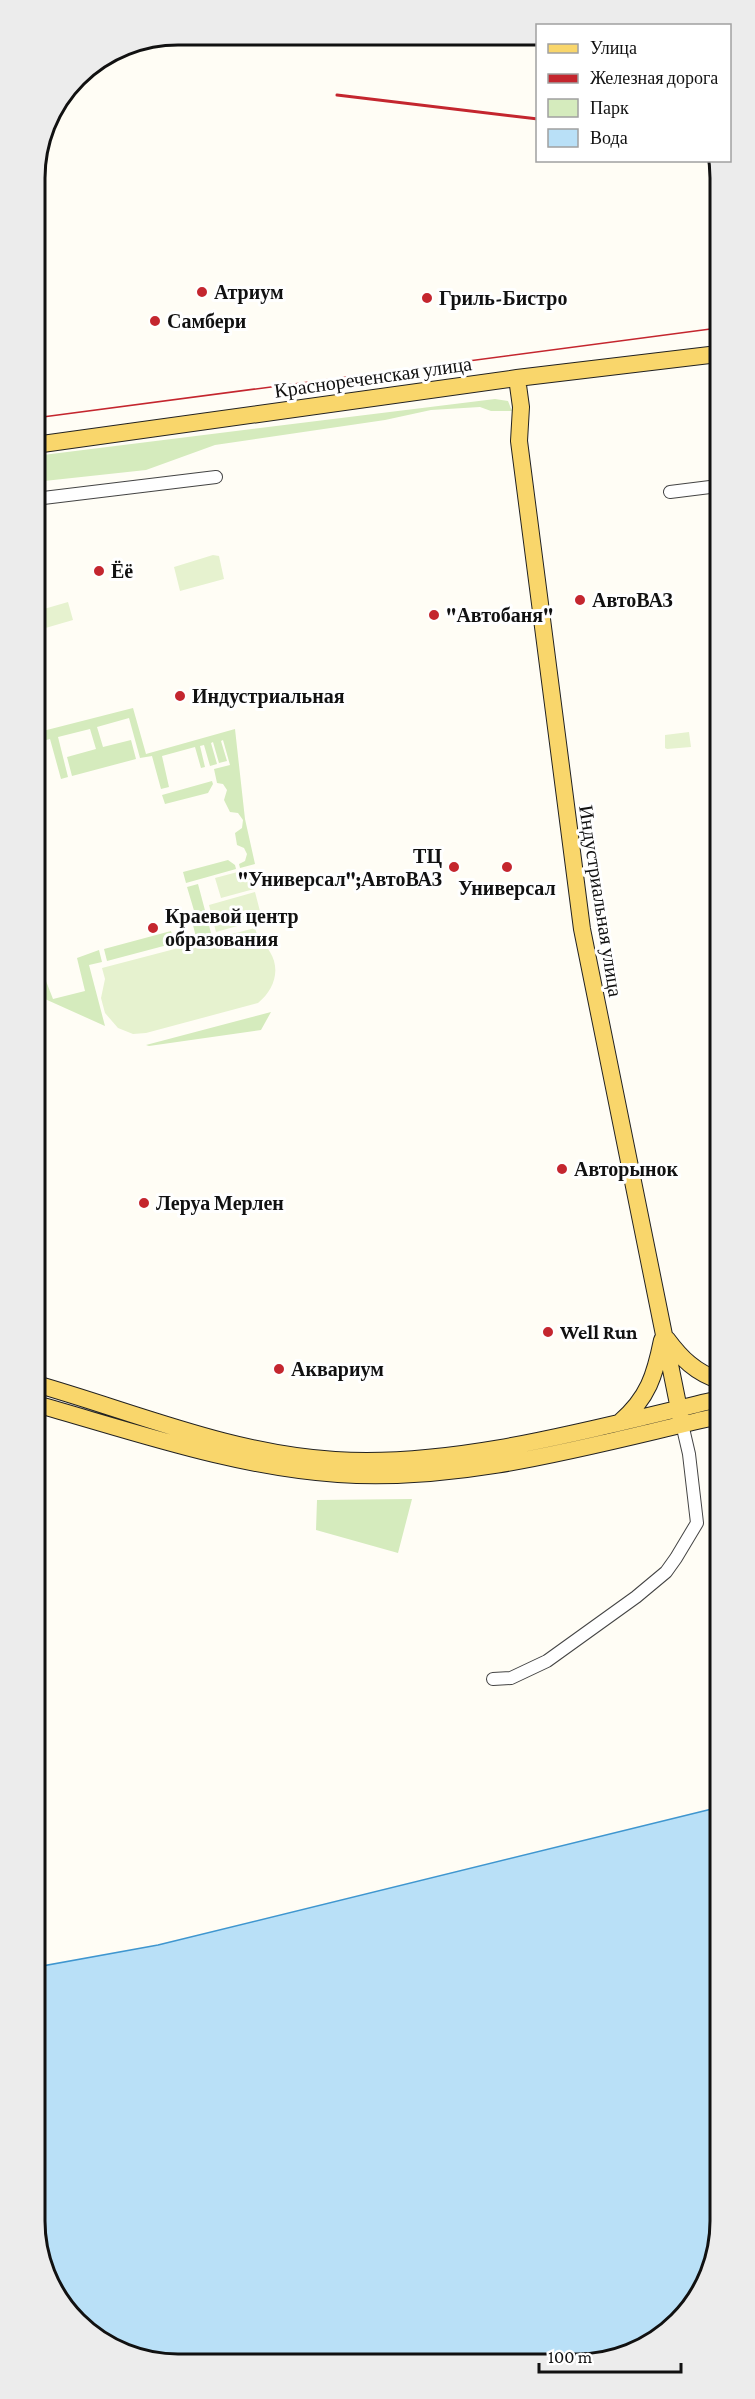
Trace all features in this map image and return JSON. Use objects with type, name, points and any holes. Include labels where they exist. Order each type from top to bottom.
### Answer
[{"type":"main road","name":"Краснореченская улица","points":[[45,445],[517,378],[710,355]]},
{"type":"main road","name":"Индустриальная улица","points":[[517,378],[520,407],[519,441],[582,929],[681,1417]]},
{"type":"main road","points":[[663,1333],[679,1355],[710,1377]]},
{"type":"main road","points":[[584,1430],[620,1422],[638,1407],[654,1375],[663,1333]]},
{"type":"main road","points":[[45,1387],[226,1442],[294,1455],[336,1460],[416,1458],[469,1452],[641,1418],[710,1416]]},
{"type":"main road","points":[[45,1406],[236,1459],[304,1470],[359,1475],[471,1468],[581,1448],[681,1417],[710,1403]]},
{"type":"street","points":[[45,498],[216,477]]},
{"type":"street","points":[[670,492],[710,487]]},
{"type":"street","points":[[493,1679],[510,1678],[547,1661],[636,1597],[671,1565],[697,1523],[689,1454],[681,1417]]},
{"type":"green space","points":[[495,399],[508,401],[512,411],[491,411],[480,407],[431,410],[385,420],[215,445],[146,470],[45,481],[45,455]]},
{"type":"green space","points":[[213,555],[219,556],[224,579],[180,591],[174,567]]},
{"type":"green space","points":[[68,602],[73,620],[45,628],[45,609]]},
{"type":"green space","points":[[133,708],[146,754],[235,729],[245,819],[255,864],[240,868],[239,864],[245,861],[247,854],[244,848],[237,845],[235,833],[242,828],[243,820],[238,813],[230,812],[224,800],[227,790],[223,784],[217,783],[214,769],[230,765],[223,740],[221,741],[227,761],[219,763],[213,742],[211,743],[217,764],[210,766],[204,745],[200,746],[205,767],[201,768],[195,747],[162,756],[169,787],[161,789],[152,756],[140,758],[129,718],[97,727],[103,747],[131,740],[136,759],[72,776],[67,757],[96,749],[90,729],[58,737],[68,777],[61,779],[50,739],[45,740],[45,730]]},
{"type":"green space","points":[[689,732],[691,747],[665,748],[665,735]]},
{"type":"green space","points":[[212,781],[213,784],[208,793],[165,804],[162,795]]},
{"type":"green space","points":[[228,860],[235,865],[236,869],[186,883],[183,872]]},
{"type":"green space","points":[[249,869],[254,889],[221,898],[215,878]]},
{"type":"green space","points":[[198,884],[211,933],[196,937],[193,925],[198,924],[187,887]]},
{"type":"green space","points":[[255,892],[262,919],[216,932],[209,905]]},
{"type":"green space","points":[[255,928],[259,938],[270,952],[275,966],[272,986],[258,1003],[146,1033],[133,1034],[118,1028],[105,1013],[101,998],[105,979],[102,968]]},
{"type":"green space","points":[[171,931],[175,943],[107,961],[104,949]]},
{"type":"green space","points":[[99,950],[102,962],[89,965],[105,1026],[45,999],[45,981],[53,999],[85,991],[77,958]]},
{"type":"green space","points":[[271,1012],[261,1030],[146,1045]]},
{"type":"green space","points":[[412,1499],[398,1553],[316,1530],[317,1500]]},
{"type":"water","points":[[710,1809],[710,2230],[703,2264],[688,2295],[665,2321],[636,2340],[620,2347],[577,2354],[178,2354],[135,2347],[97,2327],[67,2295],[52,2264],[46,2238],[45,1966],[158,1945]]},
{"type":"tram line","points":[[45,417],[710,329]]},
{"type":"railway","points":[[337,95],[536,119]]},
{"type":"place","name":"Атриум","points":[[202,292]]},
{"type":"place","name":"Гриль-Бистро","points":[[427,298]]},
{"type":"place","name":"Самбери","points":[[155,321]]},
{"type":"place","name":"Ёё","points":[[99,571]]},
{"type":"place","name":"АвтоВАЗ","points":[[580,600]]},
{"type":"place","name":"\"Автобаня\"","points":[[434,615]]},
{"type":"place","name":"Индустриальная","points":[[180,696]]},
{"type":"place","name":"ТЦ \"Универсал\";АвтоВАЗ","points":[[454,867]]},
{"type":"place","name":"Универсал","points":[[507,867]]},
{"type":"place","name":"Краевой центр образования","points":[[153,928]]},
{"type":"place","name":"Авторынок","points":[[562,1169]]},
{"type":"place","name":"Леруа Мерлен","points":[[144,1203]]},
{"type":"place","name":"Well Run","points":[[548,1332]]},
{"type":"place","name":"Аквариум","points":[[279,1369]]}]
